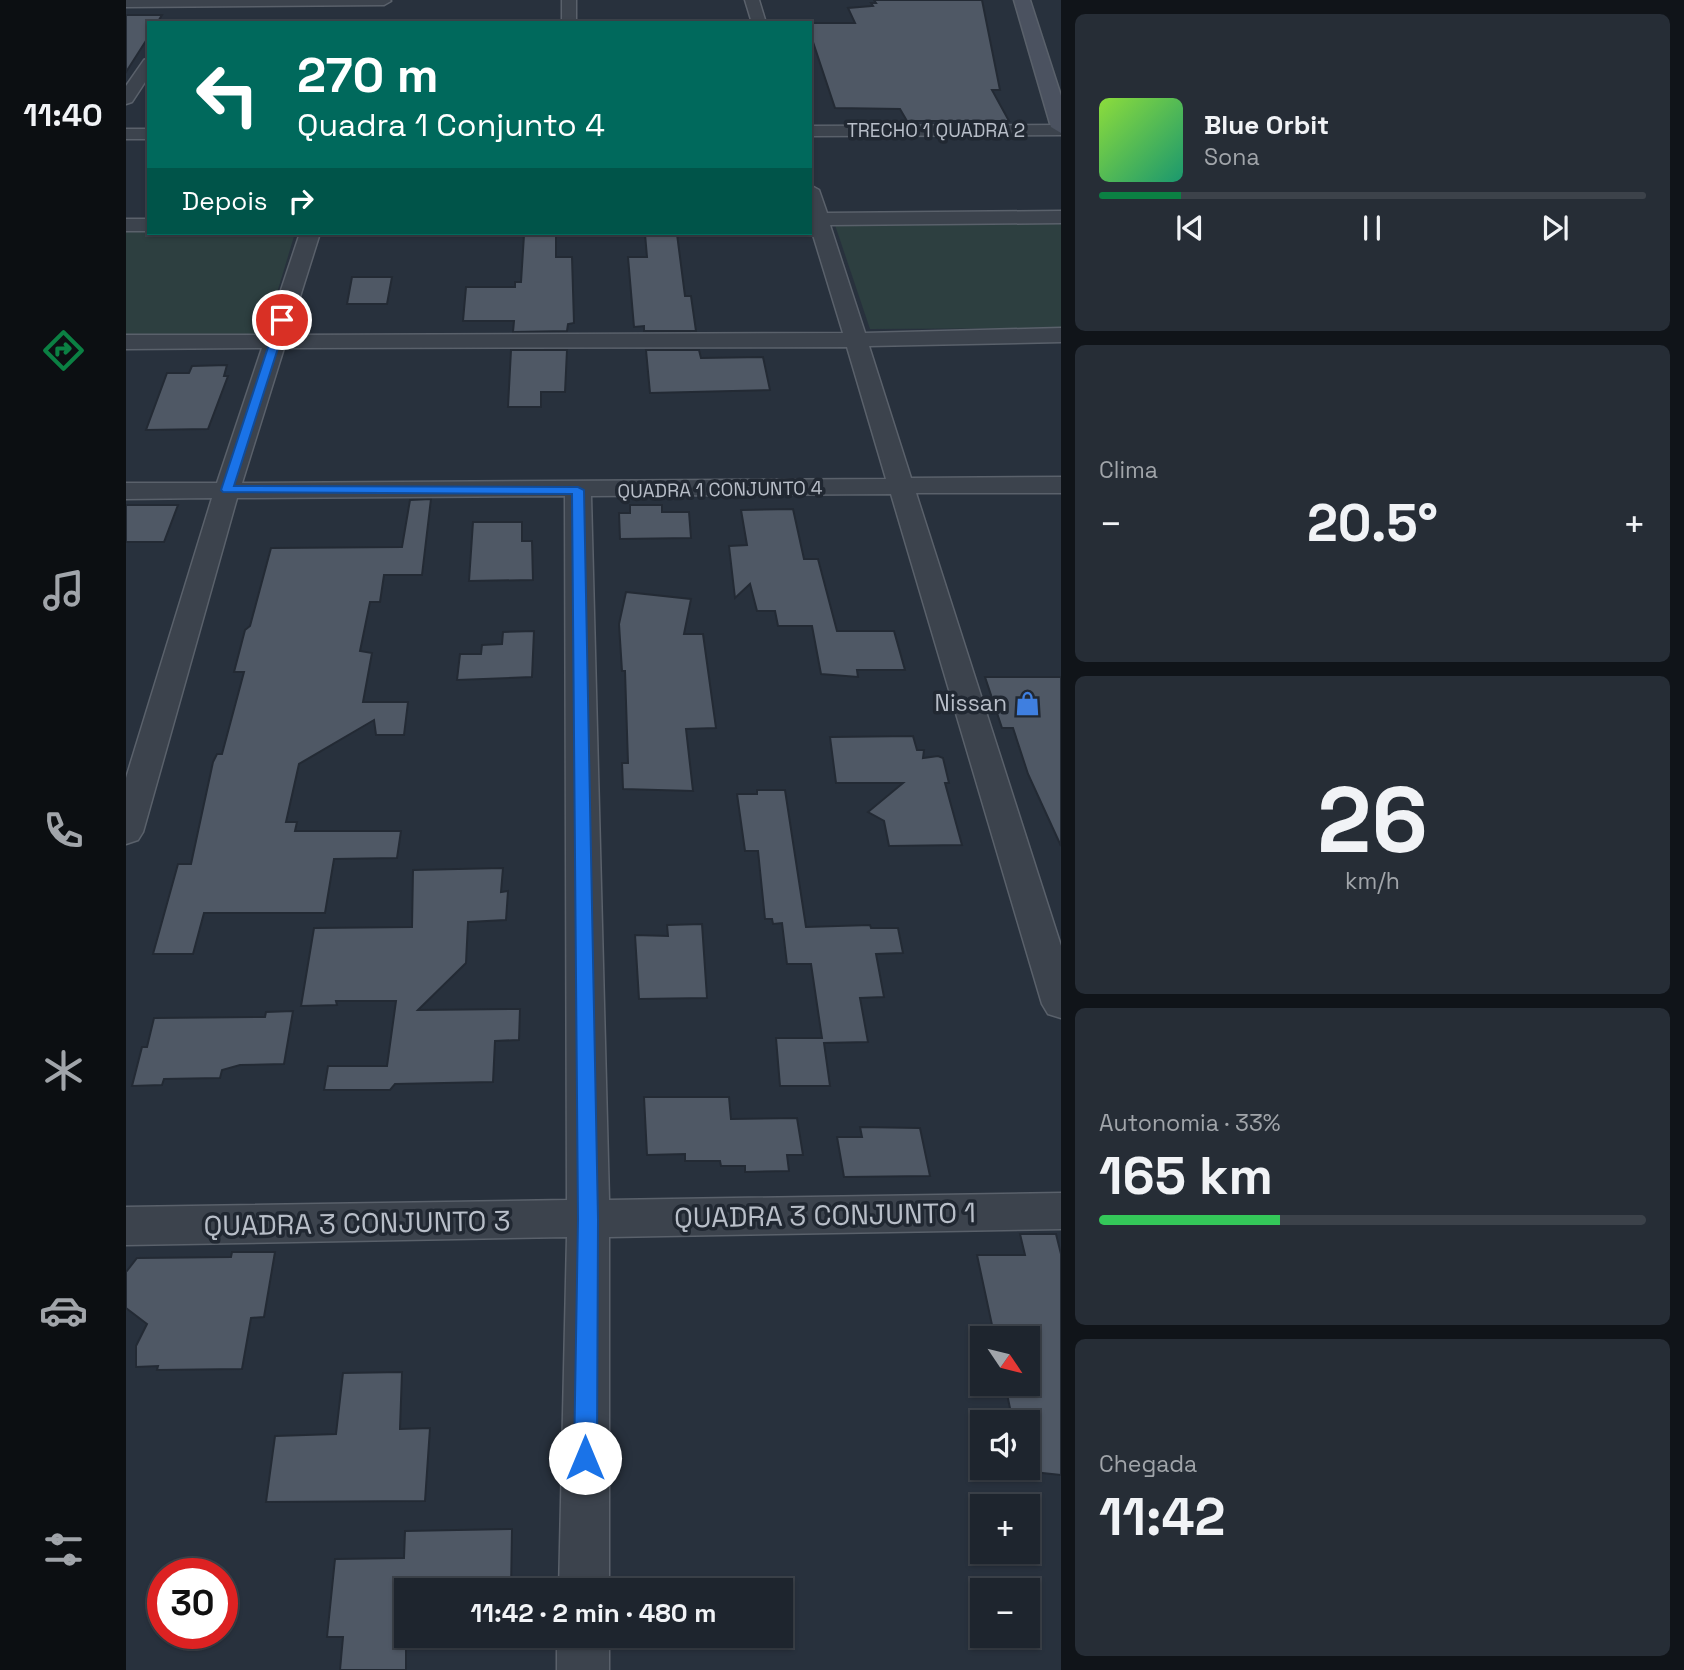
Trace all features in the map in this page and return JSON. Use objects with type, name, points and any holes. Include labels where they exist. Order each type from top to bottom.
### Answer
[{"type":"street","points":[[569,0],[569,21]]},
{"type":"street","points":[[752,0],[758,21]]},
{"type":"street","points":[[1022,0],[1061,128]]},
{"type":"street","points":[[175,21],[187,2]]},
{"type":"street","points":[[126,3],[382,4]]},
{"type":"street","points":[[126,99],[147,66]]},
{"type":"street","name":"TRECHO 1 QUADRA 2","points":[[812,131],[1061,128]]},
{"type":"street","points":[[126,134],[147,134]]},
{"type":"street","points":[[812,202],[815,219],[856,340],[1061,1003]]},
{"type":"street","points":[[815,219],[1061,217]]},
{"type":"street","points":[[126,225],[147,225]]},
{"type":"street","points":[[126,832],[227,490],[309,235]]},
{"type":"street","points":[[126,342],[856,340],[1061,335]]},
{"type":"street","name":"QUADRA 1 CONJUNTO 4","points":[[126,491],[1061,485]]},
{"type":"street","points":[[578,490],[588,1219],[584,1578]]},
{"type":"street","name":"QUADRA 3 CONJUNTO 1","points":[[588,1219],[1061,1211]]},
{"type":"street","name":"QUADRA 3 CONJUNTO 3","points":[[126,1226],[588,1219]]},
{"type":"street","points":[[583,1648],[583,1670]]},
{"type":"shaded area","points":[[834,222],[1061,222],[1061,328],[870,329]]},
{"type":"shaded area","points":[[126,228],[147,228],[147,235],[294,235],[264,336],[126,336]]},
{"type":"building","points":[[874,0],[982,0],[1000,90],[992,90],[1009,121],[907,121],[900,109],[835,108],[812,39],[812,23],[855,23],[848,8],[873,6],[871,3],[876,3]]},
{"type":"building","points":[[126,15],[162,15],[158,21],[147,21],[147,39],[126,72]]},
{"type":"building","points":[[524,235],[556,235],[556,257],[572,257],[574,323],[568,324],[567,331],[513,332],[514,321],[463,321],[466,287],[515,287],[515,282],[521,282]]},
{"type":"building","points":[[645,235],[677,235],[685,296],[691,296],[696,331],[644,331],[644,326],[634,327],[628,257],[647,257]]},
{"type":"building","points":[[352,277],[392,277],[387,304],[347,304]]},
{"type":"building","points":[[511,350],[567,350],[565,392],[541,392],[541,407],[508,407]]},
{"type":"building","points":[[646,350],[699,350],[701,358],[763,357],[770,390],[650,393]]},
{"type":"building","points":[[227,365],[224,376],[228,376],[208,429],[146,430],[167,373],[189,373],[192,366]]},
{"type":"building","points":[[431,499],[422,575],[384,575],[380,602],[370,602],[360,651],[372,653],[363,702],[408,702],[404,735],[376,735],[374,720],[299,764],[286,822],[297,822],[295,831],[401,831],[397,858],[334,859],[325,913],[204,913],[193,954],[153,954],[178,864],[191,864],[213,762],[217,754],[222,754],[244,672],[234,672],[245,630],[250,626],[271,548],[402,547],[410,500]]},
{"type":"building","points":[[126,505],[178,505],[164,542],[126,542]]},
{"type":"building","points":[[630,505],[662,505],[662,512],[689,512],[691,538],[620,539],[619,513],[630,513]]},
{"type":"building","points":[[793,509],[804,559],[818,559],[837,631],[894,631],[905,670],[857,670],[858,677],[821,674],[812,626],[778,626],[775,611],[757,611],[750,584],[735,598],[729,546],[747,545],[741,510]]},
{"type":"building","points":[[473,522],[522,522],[522,541],[532,541],[533,580],[469,581]]},
{"type":"building","points":[[626,592],[691,599],[684,634],[703,634],[716,728],[686,729],[693,791],[623,789],[622,763],[628,763],[625,671],[622,671],[619,624]]},
{"type":"building","points":[[534,631],[532,677],[457,680],[460,654],[481,654],[482,645],[502,644],[503,632]]},
{"type":"building","name":"Nissan","points":[[985,677],[1061,677],[1061,846],[1028,774],[1013,728],[1002,728]]},
{"type":"building","points":[[913,736],[917,750],[924,750],[923,758],[943,758],[949,783],[945,783],[962,845],[889,846],[884,821],[868,812],[903,783],[836,783],[830,737]]},
{"type":"building","points":[[757,790],[785,790],[806,927],[870,925],[871,928],[898,928],[903,953],[876,954],[884,997],[860,998],[868,1042],[824,1043],[830,1086],[780,1086],[776,1038],[822,1038],[811,964],[787,964],[782,923],[773,924],[772,919],[765,919],[758,851],[745,851],[737,794],[757,794]]},
{"type":"building","points":[[503,868],[501,892],[508,891],[506,920],[468,922],[466,963],[418,1010],[520,1009],[519,1040],[495,1041],[493,1082],[395,1084],[390,1090],[324,1090],[328,1066],[387,1066],[396,1001],[336,1001],[337,1005],[301,1006],[314,928],[412,927],[413,870]]},
{"type":"building","points":[[702,924],[707,998],[639,999],[635,935],[668,936],[667,925]]},
{"type":"building","points":[[293,1011],[284,1064],[240,1065],[222,1070],[220,1078],[164,1079],[162,1085],[132,1086],[142,1047],[147,1047],[154,1018],[265,1017],[266,1012]]},
{"type":"building","points":[[644,1097],[729,1097],[731,1119],[797,1118],[803,1155],[787,1155],[789,1171],[745,1172],[745,1166],[721,1166],[720,1161],[685,1161],[685,1154],[647,1155]]},
{"type":"building","points":[[860,1127],[920,1128],[930,1176],[844,1177],[837,1137],[862,1137]]},
{"type":"building","points":[[1020,1234],[1056,1234],[1061,1254],[1061,1475],[1040,1473],[1040,1410],[1010,1410],[1007,1396],[1040,1396],[1040,1326],[992,1326],[977,1255],[1025,1255]]},
{"type":"building","points":[[232,1252],[275,1252],[264,1317],[251,1318],[242,1369],[157,1370],[158,1366],[136,1367],[136,1346],[147,1324],[126,1308],[126,1272],[137,1258],[231,1257]]},
{"type":"building","points":[[402,1372],[400,1429],[430,1428],[425,1501],[266,1502],[275,1436],[336,1434],[343,1373]]},
{"type":"building","points":[[512,1529],[511,1578],[394,1578],[394,1648],[406,1648],[406,1670],[340,1670],[343,1637],[327,1637],[335,1559],[404,1558],[405,1531]]},
{"type":"place","name":"Nissan","points":[[1027,703]]},
{"type":"route","points":[[282,320],[227,490],[578,490],[588,1219],[585,1458]]}]
